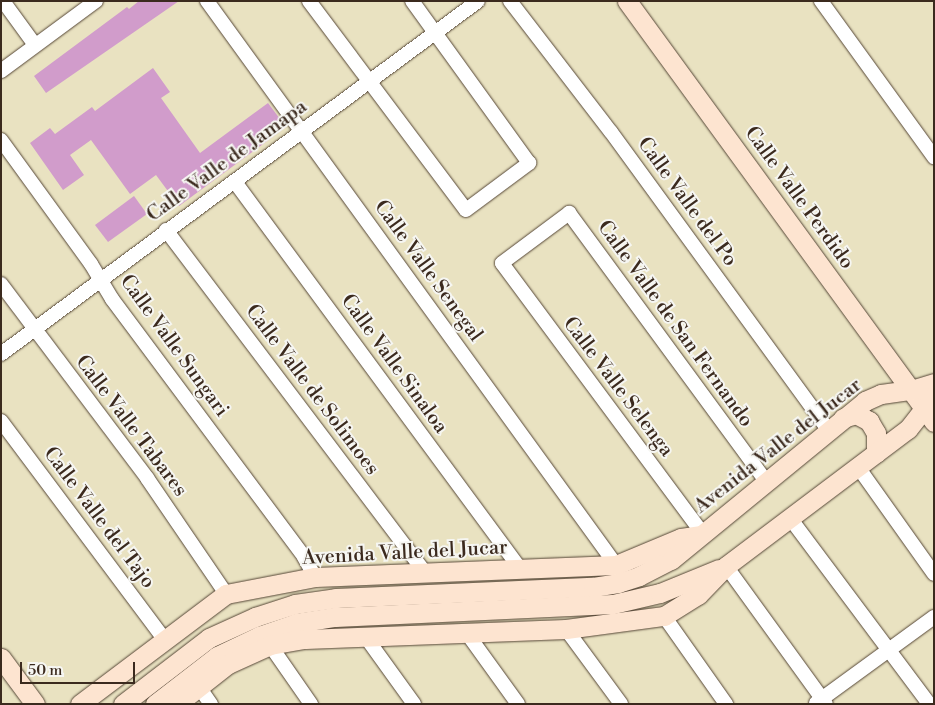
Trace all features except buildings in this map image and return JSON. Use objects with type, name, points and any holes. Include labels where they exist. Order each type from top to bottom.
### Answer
[{"type":"main road","name":"Calle Valle Perdido","points":[[626,1],[911,390],[930,409]]},
{"type":"main road","name":"Avenida Valle del Jucar","points":[[123,704],[209,638],[263,614],[295,604],[336,598],[618,584],[671,560],[865,400],[881,394],[911,390],[934,383]]},
{"type":"main road","points":[[177,704],[228,664],[270,645],[304,638],[566,629],[664,616],[698,595],[726,566],[908,429],[930,409]]},
{"type":"main road","points":[[843,418],[856,414],[869,421],[876,433],[876,453]]},
{"type":"main road","name":"Avenida Valle del Jucar","points":[[91,701],[123,670],[226,594],[315,577],[616,565],[681,538],[703,534]]},
{"type":"main road","points":[[155,704],[217,656],[259,636],[296,623],[335,617],[613,604],[660,593],[726,566]]},
{"type":"main road","points":[[1,658],[35,704]]},
{"type":"main road","points":[[114,704],[112,696],[123,670]]},
{"type":"street","points":[[3,1],[35,45]]},
{"type":"street","points":[[1,71],[96,1]]},
{"type":"street","name":"Calle Valle Senegal","points":[[207,1],[293,116],[301,132],[616,565]]},
{"type":"street","points":[[309,1],[466,210],[528,163],[412,1]]},
{"type":"street","name":"Calle Valle de Jamapa","points":[[1,354],[166,230],[235,182],[478,1]]},
{"type":"street","name":"Calle Valle del Po","points":[[510,1],[617,140],[828,430]]},
{"type":"street","points":[[821,1],[934,157]]},
{"type":"street","name":"Calle Valle Sungari","points":[[1,140],[101,280],[112,299],[293,542],[315,577]]},
{"type":"street","name":"Calle Valle Sinaloa","points":[[235,182],[521,570]]},
{"type":"street","name":"Calle Valle Selenga","points":[[569,213],[502,263],[703,534]]},
{"type":"street","name":"Calle Valle de San Fernando","points":[[569,213],[766,481]]},
{"type":"street","name":"Calle Valle de Solimoes","points":[[166,230],[426,574]]},
{"type":"street","name":"Calle Valle Tabares","points":[[1,284],[147,478],[226,594]]},
{"type":"street","name":"Calle Valle del Tajo","points":[[1,421],[164,639]]},
{"type":"street","points":[[858,467],[934,574]]},
{"type":"street","points":[[790,518],[929,704]]},
{"type":"street","points":[[726,566],[821,702],[934,617]]},
{"type":"street","points":[[664,616],[726,704]]},
{"type":"street","points":[[566,629],[621,704]]},
{"type":"street","points":[[466,632],[518,704]]},
{"type":"street","points":[[365,636],[414,704]]},
{"type":"street","points":[[270,645],[311,704]]},
{"type":"street","points":[[199,687],[211,704]]}]
